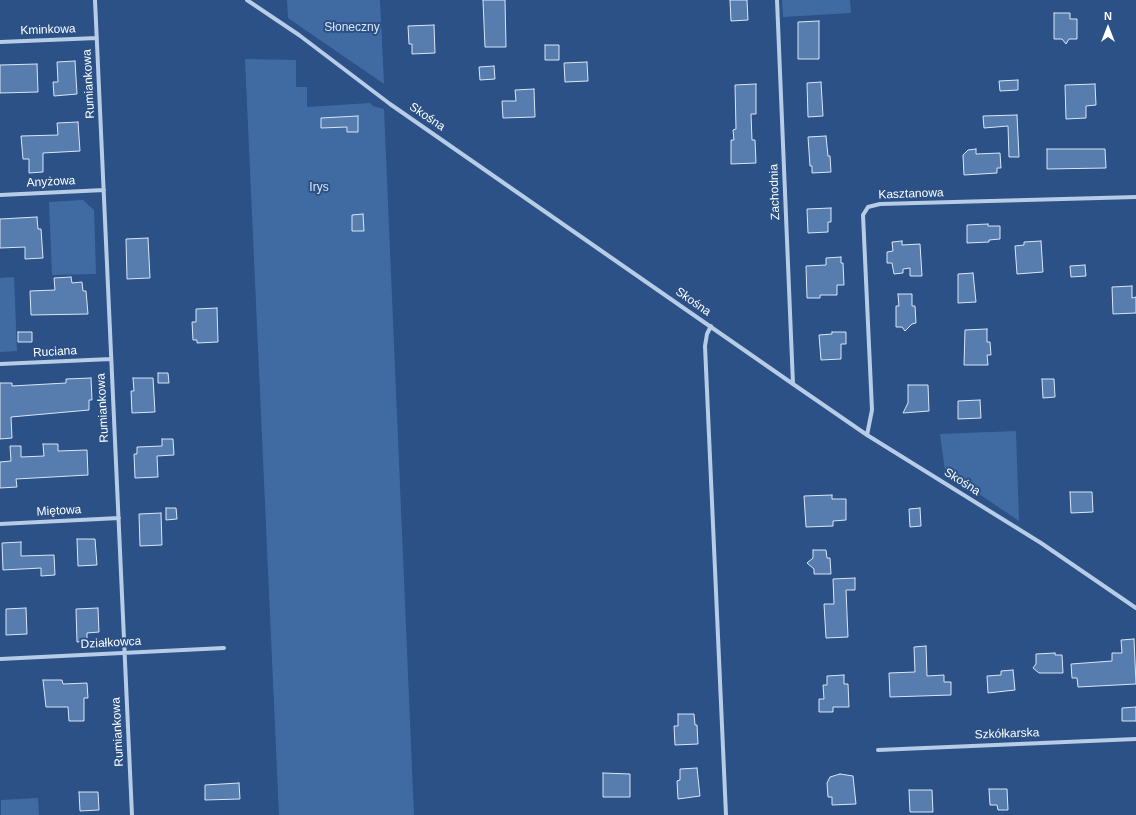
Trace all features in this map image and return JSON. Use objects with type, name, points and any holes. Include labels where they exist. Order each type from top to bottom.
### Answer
[{"type":"street","name":"Rumiankowa","points":[[95,0],[132,815]]},
{"type":"street","name":"Skośna","points":[[248,0],[299,35],[390,104],[867,435],[1016,527],[1136,608]]},
{"type":"street","name":"Zachodnia","points":[[777,0],[793,384]]},
{"type":"street","name":"Kminkowa","points":[[0,42],[97,38]]},
{"type":"street","name":"Anyżowa","points":[[0,195],[104,190]]},
{"type":"street","name":"Kasztanowa","points":[[867,435],[872,410],[863,215],[868,207],[880,204],[1136,197]]},
{"type":"street","points":[[711,326],[707,334],[705,346],[726,815]]},
{"type":"street","name":"Ruciana","points":[[0,364],[111,359]]},
{"type":"street","name":"Miętowa","points":[[0,524],[119,518]]},
{"type":"street","name":"Działkowca","points":[[0,658],[224,648]]},
{"type":"street","name":"Szkółkarska","points":[[878,750],[1136,739]]},
{"type":"green space","name":"Słoneczny","points":[[287,0],[380,0],[384,84],[288,18]]},
{"type":"green space","points":[[782,0],[850,0],[851,13],[783,17]]},
{"type":"green space","name":"Irys","points":[[245,59],[296,60],[296,87],[307,87],[307,107],[370,103],[373,106],[384,109],[414,815],[279,815]]},
{"type":"green space","points":[[83,200],[94,210],[96,274],[52,275],[49,202]]},
{"type":"green space","points":[[14,277],[17,351],[0,352],[0,278]]},
{"type":"green space","points":[[1016,431],[1019,521],[945,471],[940,434]]},
{"type":"green space","points":[[38,798],[39,815],[1,815],[1,800]]},
{"type":"building","points":[[483,0],[505,0],[506,47],[485,47]]},
{"type":"building","points":[[730,0],[747,0],[748,20],[731,21]]},
{"type":"building","points":[[1054,13],[1070,13],[1070,19],[1077,19],[1077,39],[1069,39],[1066,44],[1062,39],[1054,39]]},
{"type":"building","points":[[819,21],[819,59],[798,59],[798,22]]},
{"type":"building","points":[[434,25],[435,53],[412,54],[412,44],[409,44],[408,26]]},
{"type":"building","points":[[545,45],[559,45],[559,60],[545,60]]},
{"type":"building","points":[[75,61],[77,94],[54,96],[53,82],[58,82],[57,62]]},
{"type":"building","points":[[587,62],[588,81],[565,82],[564,63]]},
{"type":"building","points":[[37,64],[38,92],[0,93],[0,65]]},
{"type":"building","points":[[494,66],[495,79],[480,80],[479,67]]},
{"type":"building","points":[[1018,80],[1018,90],[1000,91],[999,81]]},
{"type":"building","points":[[821,82],[823,116],[808,117],[807,83]]},
{"type":"building","points":[[756,84],[756,114],[751,114],[752,140],[755,140],[756,163],[731,164],[731,140],[734,140],[733,130],[736,129],[735,85]]},
{"type":"building","points":[[1095,84],[1096,105],[1086,106],[1086,118],[1066,119],[1065,85]]},
{"type":"building","points":[[534,89],[535,117],[503,118],[502,101],[516,101],[515,90]]},
{"type":"building","points":[[1017,115],[1019,157],[1009,157],[1008,126],[984,128],[983,116]]},
{"type":"building","points":[[358,116],[358,132],[347,132],[347,127],[321,128],[321,118]]},
{"type":"building","points":[[78,122],[80,151],[43,153],[43,172],[29,173],[29,159],[23,159],[21,136],[58,135],[57,123]]},
{"type":"building","points":[[826,136],[828,156],[830,156],[831,172],[812,173],[812,166],[810,166],[808,137]]},
{"type":"building","points":[[976,149],[976,154],[1000,153],[1001,168],[997,168],[997,173],[964,175],[963,155],[968,150]]},
{"type":"building","points":[[1047,149],[1105,149],[1106,168],[1047,169]]},
{"type":"building","points":[[831,208],[831,222],[828,222],[828,232],[808,233],[807,209]]},
{"type":"building","points":[[363,214],[364,231],[352,231],[352,215]]},
{"type":"building","points":[[37,217],[38,229],[41,229],[43,258],[25,259],[25,247],[0,248],[0,219]]},
{"type":"building","points":[[988,224],[988,226],[1000,226],[1000,239],[989,240],[989,242],[967,243],[967,225]]},
{"type":"building","points":[[148,238],[150,278],[127,279],[126,239]]},
{"type":"building","points":[[902,241],[902,245],[920,244],[922,276],[910,276],[910,268],[903,269],[903,273],[894,274],[892,263],[887,263],[887,252],[893,251],[892,242]]},
{"type":"building","points":[[1041,241],[1043,272],[1017,274],[1015,246],[1024,245],[1024,242]]},
{"type":"building","points":[[841,257],[841,263],[843,263],[844,285],[837,285],[837,295],[820,295],[820,298],[807,298],[806,266],[826,265],[826,258]]},
{"type":"building","points":[[1085,265],[1086,276],[1071,277],[1070,266]]},
{"type":"building","points":[[973,273],[976,302],[958,303],[958,274]]},
{"type":"building","points":[[71,277],[72,283],[82,282],[83,291],[86,291],[88,314],[31,315],[30,291],[55,290],[54,278]]},
{"type":"building","points":[[1132,286],[1132,298],[1136,297],[1136,313],[1113,314],[1112,287]]},
{"type":"building","points":[[898,294],[912,294],[912,306],[915,306],[916,323],[912,324],[905,331],[902,327],[896,327],[896,306],[899,306]]},
{"type":"building","points":[[217,308],[218,342],[197,343],[197,340],[193,340],[192,322],[196,322],[196,309]]},
{"type":"building","points":[[987,329],[987,342],[990,342],[991,355],[987,355],[988,365],[964,365],[965,330]]},
{"type":"building","points":[[18,332],[32,332],[32,342],[18,342]]},
{"type":"building","points":[[832,332],[846,332],[846,344],[841,344],[841,359],[821,360],[819,335],[832,334]]},
{"type":"building","points":[[158,373],[168,373],[169,383],[158,383]]},
{"type":"building","points":[[91,378],[92,400],[89,400],[89,410],[11,417],[12,438],[0,439],[0,383],[12,383],[12,386],[66,383],[66,379]]},
{"type":"building","points":[[133,378],[153,378],[155,412],[132,413],[131,391],[134,391]]},
{"type":"building","points":[[1042,379],[1054,379],[1055,397],[1043,398]]},
{"type":"building","points":[[908,385],[928,385],[929,411],[903,413],[908,403]]},
{"type":"building","points":[[980,400],[981,418],[958,419],[958,401]]},
{"type":"building","points":[[162,439],[173,439],[174,455],[157,456],[158,477],[135,478],[134,454],[137,454],[137,447],[162,446]]},
{"type":"building","points":[[43,444],[58,444],[58,451],[87,450],[88,475],[16,479],[17,487],[0,488],[0,462],[11,461],[10,446],[21,446],[21,457],[44,456]]},
{"type":"building","points":[[1070,492],[1092,492],[1093,512],[1071,513]]},
{"type":"building","points":[[832,495],[832,499],[846,499],[846,520],[833,521],[833,526],[806,527],[804,496]]},
{"type":"building","points":[[166,508],[176,508],[177,519],[166,520]]},
{"type":"building","points":[[920,508],[921,526],[910,527],[909,509]]},
{"type":"building","points":[[161,513],[162,545],[140,546],[139,514]]},
{"type":"building","points":[[77,539],[95,539],[97,565],[78,566]]},
{"type":"building","points":[[21,542],[21,556],[54,555],[55,575],[41,576],[41,568],[3,570],[2,543]]},
{"type":"building","points":[[813,550],[826,550],[827,558],[830,558],[831,574],[814,574],[814,569],[807,563],[813,558]]},
{"type":"building","points":[[855,578],[855,590],[846,590],[848,637],[826,638],[824,604],[834,604],[833,579]]},
{"type":"building","points":[[26,608],[27,634],[6,635],[6,609]]},
{"type":"building","points":[[98,608],[99,632],[87,633],[87,641],[77,642],[76,609]]},
{"type":"building","points":[[1134,639],[1136,684],[1078,687],[1077,678],[1072,678],[1071,664],[1112,661],[1112,653],[1122,653],[1121,640]]},
{"type":"building","points":[[926,646],[927,676],[944,675],[944,682],[951,682],[951,695],[890,697],[889,673],[915,672],[914,647]]},
{"type":"building","points":[[1055,653],[1055,655],[1062,655],[1063,673],[1039,673],[1033,668],[1036,664],[1036,654]]},
{"type":"building","points":[[1013,670],[1015,690],[988,693],[987,676],[1001,675],[1001,671]]},
{"type":"building","points":[[844,675],[844,684],[848,684],[849,707],[833,707],[833,712],[819,712],[819,699],[824,699],[823,685],[827,685],[827,676]]},
{"type":"building","points":[[43,680],[62,680],[63,684],[87,683],[88,698],[84,698],[84,721],[69,721],[68,707],[46,707]]},
{"type":"building","points":[[1136,707],[1136,721],[1122,721],[1122,708]]},
{"type":"building","points":[[678,714],[694,714],[695,725],[697,725],[698,744],[675,745],[674,726],[678,726]]},
{"type":"building","points":[[697,768],[700,796],[678,799],[677,781],[680,780],[680,769]]},
{"type":"building","points":[[603,773],[630,774],[630,797],[603,797]]},
{"type":"building","points":[[840,774],[853,776],[856,804],[832,805],[832,797],[828,797],[827,783],[830,777]]},
{"type":"building","points":[[239,783],[240,799],[205,800],[205,785]]},
{"type":"building","points":[[989,789],[1007,789],[1008,810],[998,810],[997,805],[990,805]]},
{"type":"building","points":[[909,790],[932,790],[933,812],[910,812]]},
{"type":"building","points":[[79,792],[98,792],[99,810],[80,811]]}]
